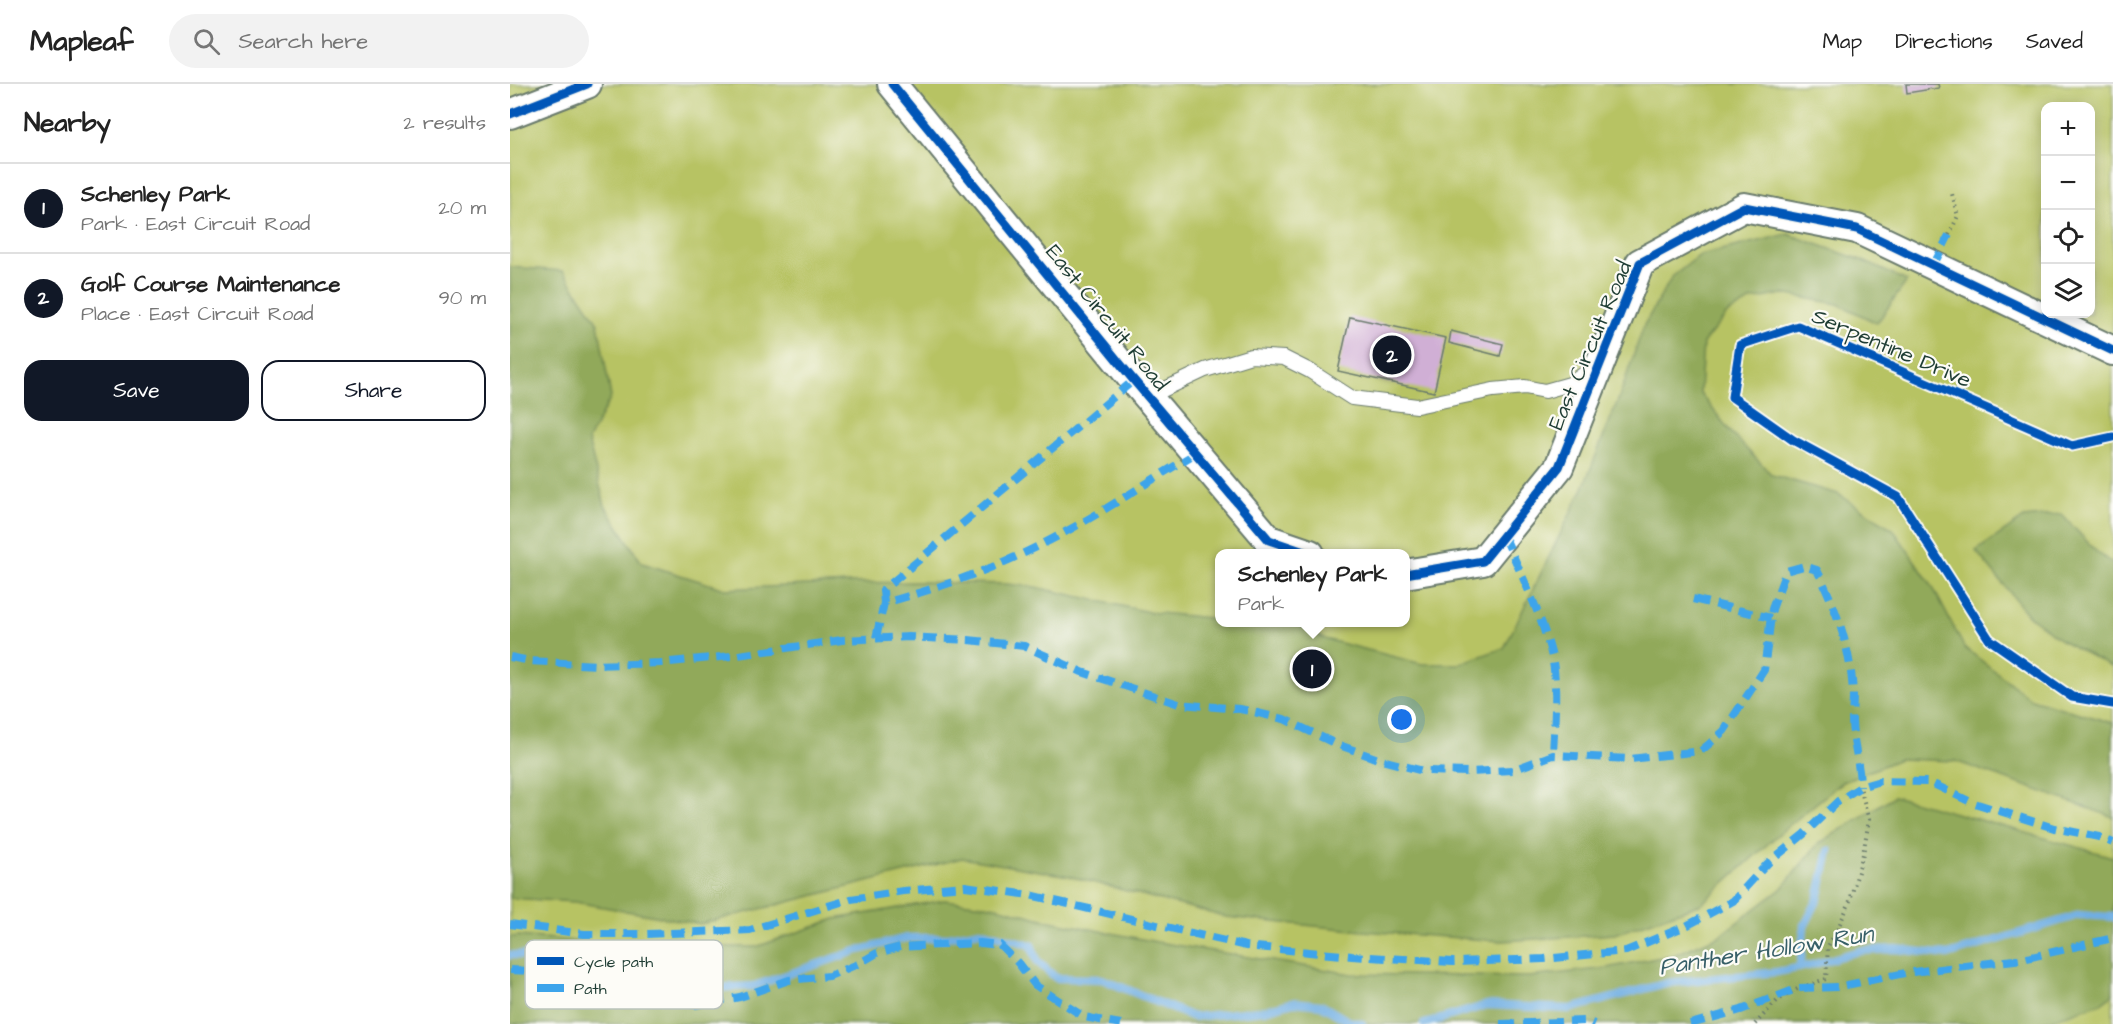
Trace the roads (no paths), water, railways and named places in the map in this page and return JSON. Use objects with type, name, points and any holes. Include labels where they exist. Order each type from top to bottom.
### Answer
[{"type":"street","points":[[510,114],[587,84]]},
{"type":"street","name":"East Circuit Road","points":[[892,84],[1148,397],[1269,540],[1295,549]]},
{"type":"street","name":"East Circuit Road","points":[[1410,573],[1483,561],[1559,467],[1640,263],[1744,207],[1857,230],[2113,351]]},
{"type":"lane","points":[[1148,397],[1205,370],[1251,356],[1284,358],[1310,371],[1352,398],[1417,406],[1493,390],[1525,387],[1545,391],[1570,384],[1601,362]]},
{"type":"waterway","points":[[1798,968],[1801,961],[1804,927],[1818,899],[1829,851]]},
{"type":"waterway","name":"Panther Hollow Run","points":[[1424,1024],[1487,1005],[1570,1009],[1667,983],[1777,972],[1808,966],[1859,951],[1896,949],[1948,955],[2079,915],[2113,917]]},
{"type":"waterway","name":"Panther Hollow Run","points":[[723,988],[754,986],[856,951],[906,938],[943,938],[980,931],[1031,945],[1038,962],[1056,978],[1102,979],[1193,1017],[1265,1010],[1294,1002],[1321,1005],[1348,1021],[1362,1024]]},
{"type":"waterway","name":"Panther Hollow Run","points":[[510,955],[525,956]]},
{"type":"place","name":"Golf Course Maintenance","points":[[1392,355]]},
{"type":"place","name":"Schenley Park","points":[[1312,669]]}]
